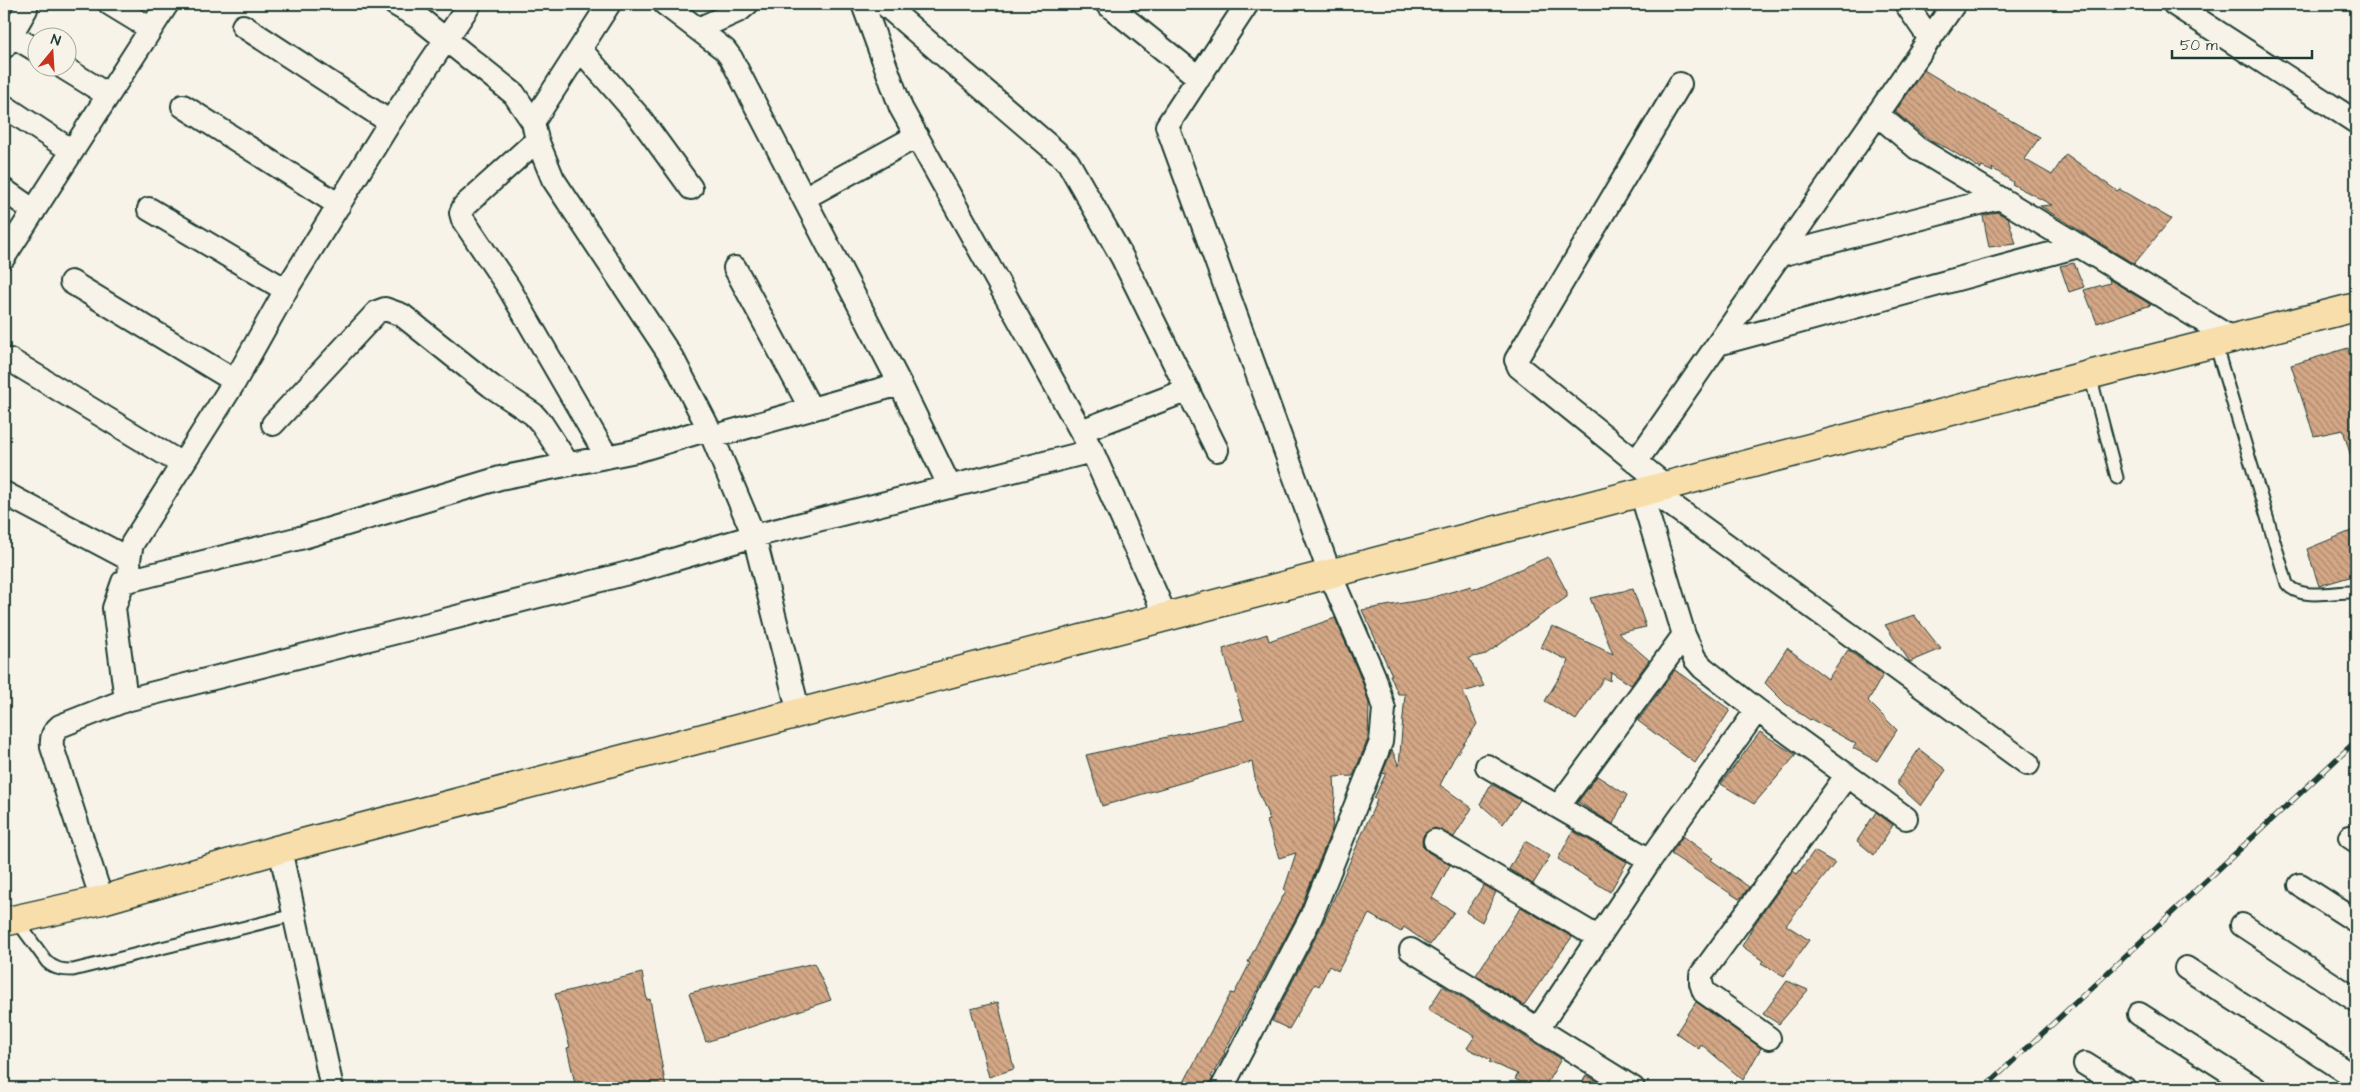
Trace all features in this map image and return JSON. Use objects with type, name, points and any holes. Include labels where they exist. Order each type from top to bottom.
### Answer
[{"type":"highway","points":[[10,921],[102,900],[280,849],[2356,307]]},
{"type":"street","points":[[110,4],[151,29]]},
{"type":"street","points":[[4,257],[167,4]]},
{"type":"street","points":[[395,4],[446,39],[514,94],[535,131],[553,179],[674,361],[710,433],[754,536],[799,713]]},
{"type":"street","points":[[126,700],[114,608],[123,582],[130,570],[132,544],[235,381],[286,290],[390,122],[470,4]]},
{"type":"street","points":[[607,457],[509,288],[463,220],[461,213],[464,206],[535,131],[580,49],[609,4]]},
{"type":"street","points":[[665,4],[725,50],[731,58],[900,384],[950,487]]},
{"type":"street","points":[[698,29],[740,10],[747,4]]},
{"type":"street","points":[[863,4],[901,108],[1092,451],[1166,617]]},
{"type":"street","points":[[884,4],[1068,162],[1122,257],[1217,450]]},
{"type":"street","points":[[1107,4],[1198,78]]},
{"type":"street","points":[[1222,1088],[1311,917],[1382,742],[1384,709],[1374,676],[1330,574],[1167,126],[1247,4]]},
{"type":"street","points":[[1906,4],[1930,39]]},
{"type":"street","points":[[1636,462],[1954,4]]},
{"type":"street","points":[[2174,4],[2356,122]]},
{"type":"street","points":[[26,9],[7,41],[28,48]]},
{"type":"street","points":[[243,26],[390,122]]},
{"type":"street","points":[[580,49],[640,118],[692,188]]},
{"type":"street","points":[[78,77],[108,95]]},
{"type":"street","points":[[1680,84],[1517,354],[1516,360],[1519,367],[1636,462],[1653,489],[1684,635],[1695,659],[1703,668],[1757,710],[1906,818]]},
{"type":"street","points":[[4,106],[72,151]]},
{"type":"street","points":[[183,106],[339,205]]},
{"type":"street","points":[[1877,114],[1907,142],[2079,246],[2224,341]]},
{"type":"street","points":[[804,198],[917,136]]},
{"type":"street","points":[[4,190],[34,211]]},
{"type":"street","points":[[1780,255],[1999,198]]},
{"type":"street","points":[[149,209],[286,290]]},
{"type":"street","points":[[1718,344],[2079,246]]},
{"type":"street","points":[[735,268],[811,409]]},
{"type":"street","points":[[70,282],[235,381]]},
{"type":"street","points":[[273,424],[377,312],[385,308],[402,315],[491,386],[533,414],[542,424],[568,464]]},
{"type":"street","points":[[10,360],[182,464]]},
{"type":"street","points":[[4,493],[130,570],[300,538],[500,478],[642,449],[811,409],[900,384]]},
{"type":"street","points":[[1081,431],[1188,390]]},
{"type":"street","points":[[102,900],[52,747],[54,731],[60,726],[126,700],[632,572],[754,536],[1092,451]]},
{"type":"street","points":[[1653,489],[2028,764]]},
{"type":"street","points":[[1558,807],[1684,635]]},
{"type":"street","points":[[1538,1029],[1650,860],[1757,710]]},
{"type":"street","points":[[1487,766],[1650,860]]},
{"type":"street","points":[[1769,1038],[1704,992],[1701,975],[1847,775]]},
{"type":"street","points":[[1435,841],[1599,938]]},
{"type":"street","points":[[280,849],[332,1088]]},
{"type":"street","points":[[2300,885],[2356,921]]},
{"type":"street","points":[[2242,925],[2356,1000]]},
{"type":"street","points":[[1411,950],[1633,1088]]},
{"type":"street","points":[[2186,968],[2356,1078]]},
{"type":"street","points":[[2139,1014],[2255,1088]]},
{"type":"street","points":[[2085,1064],[2124,1088]]},
{"type":"lane","points":[[2224,341],[2287,584],[2290,589],[2302,593],[2350,592]]},
{"type":"lane","points":[[2090,375],[2117,478]]},
{"type":"lane","points":[[10,921],[52,967],[73,970],[294,914]]},
{"type":"building","points":[[1924,70],[2040,137],[2024,159],[2052,175],[2066,154],[2117,191],[2119,189],[2171,219],[2134,264],[2040,206],[2052,205],[2012,184],[2013,182],[1992,168],[1993,172],[1982,167],[1981,169],[1947,148],[1931,141],[1895,112]]},
{"type":"building","points":[[1997,212],[2008,218],[2016,244],[1989,247],[1983,216]]},
{"type":"building","points":[[2074,263],[2084,287],[2069,292],[2060,266]]},
{"type":"building","points":[[2109,279],[2151,305],[2097,323],[2084,290],[2110,283]]},
{"type":"building","points":[[2348,348],[2356,380],[2356,459],[2352,460],[2343,430],[2314,436],[2291,365]]},
{"type":"building","points":[[2356,529],[2356,575],[2319,586],[2307,549]]},
{"type":"building","points":[[1548,557],[1567,592],[1567,597],[1486,654],[1469,658],[1484,686],[1463,692],[1477,724],[1454,758],[1440,785],[1472,808],[1454,837],[1435,828],[1424,834],[1422,840],[1423,847],[1428,852],[1450,865],[1432,898],[1454,912],[1430,945],[1404,927],[1401,932],[1369,914],[1338,971],[1329,966],[1319,986],[1315,984],[1289,1029],[1272,1021],[1323,923],[1377,800],[1374,798],[1386,773],[1382,774],[1392,750],[1399,766],[1405,694],[1398,694],[1390,675],[1392,675],[1362,610],[1427,599],[1471,586],[1472,590]]},
{"type":"building","points":[[1633,589],[1646,627],[1618,633],[1649,660],[1631,685],[1611,672],[1610,681],[1604,678],[1576,720],[1545,701],[1569,661],[1541,647],[1552,626],[1613,654],[1590,598]]},
{"type":"building","points":[[1914,615],[1941,649],[1910,662],[1885,625]]},
{"type":"building","points":[[1335,618],[1362,681],[1369,704],[1368,739],[1353,776],[1334,777],[1335,795],[1332,829],[1299,912],[1211,1077],[1213,1078],[1206,1088],[1181,1088],[1231,993],[1234,994],[1260,938],[1286,891],[1284,890],[1296,853],[1279,858],[1267,821],[1270,820],[1257,788],[1252,762],[1102,806],[1086,755],[1244,720],[1223,649],[1267,634],[1269,641]]},
{"type":"building","points":[[1787,648],[1828,679],[1848,650],[1883,675],[1868,701],[1897,730],[1877,761],[1853,748],[1856,744],[1810,720],[1785,703],[1765,683]]},
{"type":"building","points":[[1675,670],[1730,710],[1695,763],[1638,721]]},
{"type":"building","points":[[1760,732],[1796,755],[1754,804],[1721,784]]},
{"type":"building","points":[[1919,749],[1946,770],[1921,806],[1898,785],[1898,780]]},
{"type":"building","points":[[1597,776],[1627,795],[1613,824],[1578,802]]},
{"type":"building","points":[[1491,784],[1520,800],[1503,824],[1480,804]]},
{"type":"building","points":[[1876,812],[1893,825],[1874,855],[1857,841]]},
{"type":"building","points":[[1573,831],[1627,862],[1610,892],[1558,859]]},
{"type":"building","points":[[1683,836],[1713,858],[1711,860],[1749,887],[1739,899],[1671,854]]},
{"type":"building","points":[[1525,841],[1550,856],[1533,884],[1509,869]]},
{"type":"building","points":[[1814,851],[1835,863],[1786,925],[1809,940],[1784,976],[1761,963],[1763,961],[1742,946],[1754,925],[1793,871],[1797,874]]},
{"type":"building","points":[[1484,885],[1496,892],[1482,922],[1466,912]]},
{"type":"building","points":[[1521,907],[1572,937],[1524,1005],[1476,975]]},
{"type":"building","points":[[814,963],[831,1000],[706,1042],[689,993]]},
{"type":"building","points":[[642,973],[647,1000],[650,999],[666,1088],[576,1088],[567,1048],[570,1047],[555,994]]},
{"type":"building","points":[[1787,981],[1808,990],[1779,1024],[1763,1014]]},
{"type":"building","points":[[1443,986],[1561,1059],[1544,1088],[1533,1088],[1515,1079],[1518,1074],[1489,1062],[1491,1060],[1467,1048],[1475,1036],[1428,1010]]},
{"type":"building","points":[[998,1002],[1014,1069],[989,1077],[971,1009]]},
{"type":"building","points":[[1696,1002],[1761,1048],[1743,1080],[1701,1044],[1699,1049],[1676,1033]]},
{"type":"building","points":[[1586,1075],[1609,1088],[1580,1088]]},
{"type":"railway","points":[[1984,1088],[2356,741]]}]
